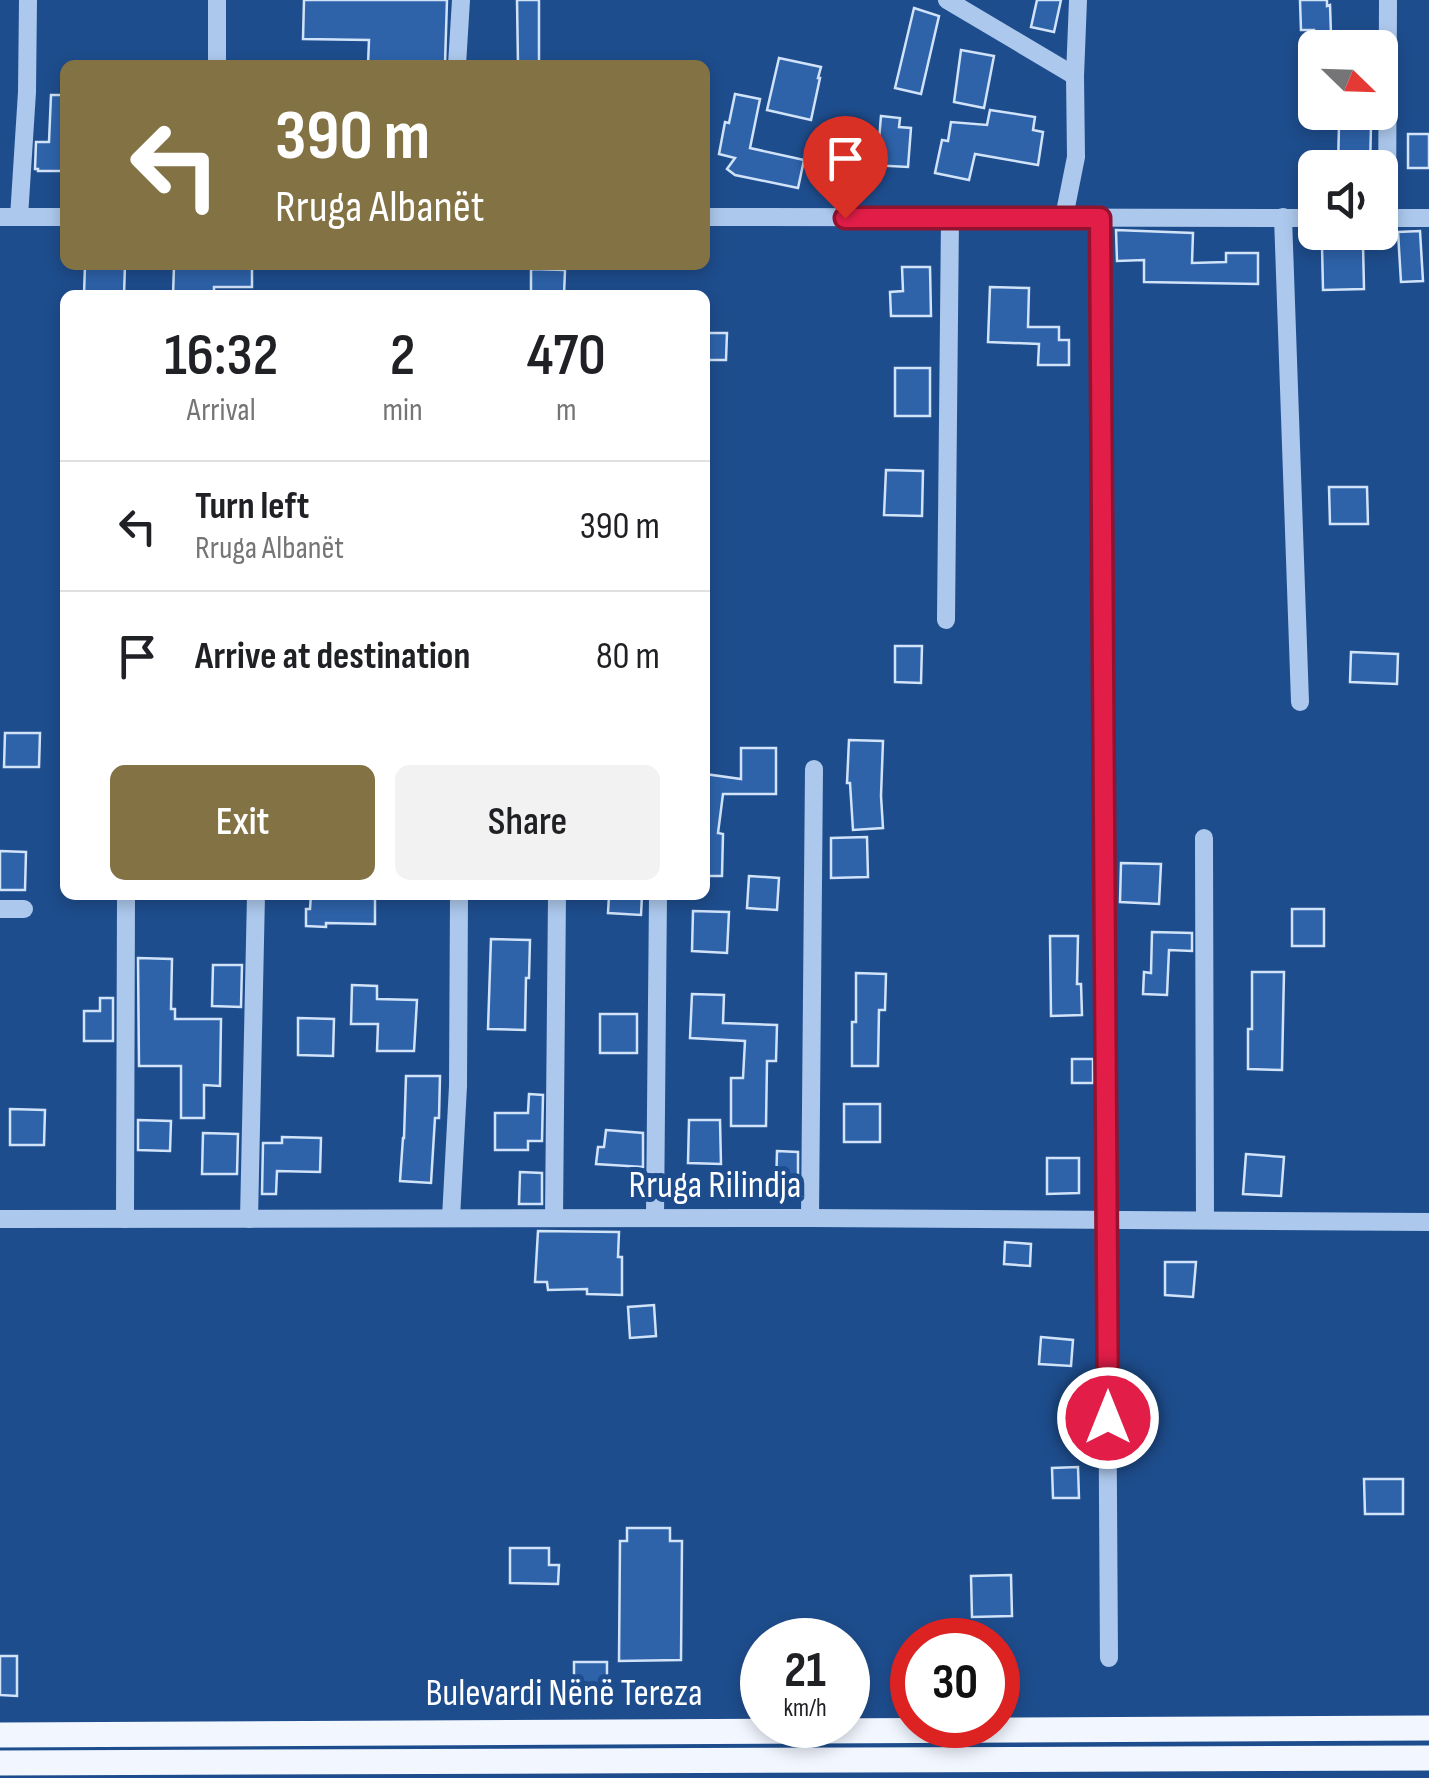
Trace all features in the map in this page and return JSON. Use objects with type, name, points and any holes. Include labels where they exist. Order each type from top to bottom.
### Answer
[{"type":"main road","name":"Bulevardi Nënë Tereza","points":[[0,1735],[1429,1728]]},
{"type":"main road","name":"Bulevardi Nënë Tereza","points":[[0,1763],[63,1770],[1207,1769],[1429,1758]]},
{"type":"street","points":[[28,0],[27,92],[9,217],[60,217]]},
{"type":"street","points":[[217,0],[217,60]]},
{"type":"street","points":[[457,60],[461,0]]},
{"type":"street","points":[[947,0],[1074,76]]},
{"type":"street","points":[[1064,217],[1076,157],[1074,76],[1078,0]]},
{"type":"street","points":[[1385,150],[1388,0]]},
{"type":"street","points":[[710,217],[1298,218]]},
{"type":"street","points":[[946,620],[950,218]]},
{"type":"street","points":[[1100,218],[1109,1658]]},
{"type":"street","points":[[1283,218],[1300,702]]},
{"type":"street","points":[[1398,218],[1429,218]]},
{"type":"street","points":[[810,1218],[814,770]]},
{"type":"street","points":[[1204,838],[1205,1220]]},
{"type":"street","points":[[125,1219],[126,900]]},
{"type":"street","points":[[250,1218],[256,900]]},
{"type":"street","points":[[452,1218],[458,1086],[459,900]]},
{"type":"street","points":[[554,1217],[557,900]]},
{"type":"street","points":[[656,1218],[658,900]]},
{"type":"street","points":[[0,910],[24,908]]},
{"type":"street","name":"Rruga Rilindja","points":[[0,1219],[554,1217],[1429,1222]]},
{"type":"building","points":[[304,0],[447,0],[445,60],[368,60],[369,40],[303,39]]},
{"type":"building","points":[[517,0],[539,0],[539,60],[518,60]]},
{"type":"building","points":[[1037,0],[1061,0],[1054,32],[1031,27]]},
{"type":"building","points":[[1300,0],[1327,0],[1331,30],[1301,30]]},
{"type":"building","points":[[914,8],[939,16],[921,94],[895,88]]},
{"type":"building","points":[[961,50],[994,56],[984,108],[954,102]]},
{"type":"building","points":[[779,58],[821,67],[811,120],[767,110]]},
{"type":"building","points":[[735,94],[760,99],[750,148],[804,160],[798,188],[735,175],[727,169],[735,158],[719,154]]},
{"type":"building","points":[[51,95],[60,95],[60,171],[38,171],[36,142],[49,142]]},
{"type":"building","points":[[990,110],[1035,117],[1033,130],[1043,132],[1038,165],[975,154],[969,180],[935,173],[942,140],[948,141],[951,122],[987,125]]},
{"type":"building","points":[[881,116],[900,118],[899,127],[911,128],[908,167],[825,165],[825,141],[879,140]]},
{"type":"building","points":[[1339,130],[1371,130],[1370,150],[1338,150]]},
{"type":"building","points":[[1408,134],[1429,134],[1429,168],[1408,168]]},
{"type":"building","points":[[1116,230],[1193,233],[1192,263],[1226,262],[1226,253],[1258,253],[1258,284],[1144,282],[1144,260],[1117,261]]},
{"type":"building","points":[[1420,231],[1423,281],[1401,282],[1398,232]]},
{"type":"building","points":[[1322,250],[1363,250],[1364,289],[1323,290]]},
{"type":"building","points":[[902,267],[930,267],[931,316],[891,316],[890,292],[903,291]]},
{"type":"building","points":[[85,270],[125,270],[124,290],[84,290]]},
{"type":"building","points":[[174,270],[252,270],[252,287],[173,290]]},
{"type":"building","points":[[531,270],[565,270],[564,290],[531,290]]},
{"type":"building","points":[[990,287],[1029,288],[1028,327],[1059,327],[1059,340],[1069,340],[1069,365],[1038,365],[1039,344],[988,342]]},
{"type":"building","points":[[710,333],[727,333],[726,360],[710,360]]},
{"type":"building","points":[[895,368],[930,368],[930,416],[895,416]]},
{"type":"building","points":[[886,470],[923,471],[922,516],[884,515]]},
{"type":"building","points":[[1329,487],[1367,487],[1368,524],[1330,524]]},
{"type":"building","points":[[895,646],[922,646],[921,683],[895,682]]},
{"type":"building","points":[[1351,652],[1398,654],[1397,684],[1350,682]]},
{"type":"building","points":[[5,733],[40,733],[39,767],[4,767]]},
{"type":"building","points":[[849,740],[883,741],[883,828],[853,830],[847,783]]},
{"type":"building","points":[[741,748],[776,748],[776,794],[723,794],[718,833],[723,834],[722,876],[710,876],[710,775],[741,779]]},
{"type":"building","points":[[867,837],[868,877],[831,878],[831,838]]},
{"type":"building","points":[[0,851],[26,852],[25,890],[0,890]]},
{"type":"building","points":[[1121,863],[1161,864],[1159,904],[1120,902]]},
{"type":"building","points":[[749,876],[779,878],[777,910],[747,908]]},
{"type":"building","points":[[311,900],[375,900],[375,924],[306,926],[306,909],[310,909]]},
{"type":"building","points":[[609,900],[642,900],[641,915],[608,913]]},
{"type":"building","points":[[1292,909],[1324,909],[1324,946],[1292,946]]},
{"type":"building","points":[[693,911],[729,912],[727,953],[692,951]]},
{"type":"building","points":[[1152,932],[1192,933],[1192,951],[1169,950],[1167,995],[1143,994],[1144,972],[1151,973]]},
{"type":"building","points":[[1050,936],[1078,936],[1077,984],[1081,984],[1082,1015],[1051,1016]]},
{"type":"building","points":[[491,939],[530,940],[525,1030],[488,1029]]},
{"type":"building","points":[[138,958],[172,959],[171,1009],[175,1009],[175,1019],[221,1019],[220,1086],[204,1085],[204,1118],[181,1118],[181,1066],[139,1066]]},
{"type":"building","points":[[213,965],[242,965],[241,1007],[212,1006]]},
{"type":"building","points":[[1252,972],[1284,972],[1282,1070],[1248,1069]]},
{"type":"building","points":[[856,973],[886,974],[885,1010],[879,1010],[878,1066],[852,1066]]},
{"type":"building","points":[[352,985],[377,986],[377,999],[417,1000],[414,1051],[377,1051],[378,1024],[351,1024]]},
{"type":"building","points":[[692,994],[724,995],[723,1023],[777,1025],[776,1061],[767,1061],[766,1126],[731,1126],[731,1078],[743,1078],[745,1041],[690,1038]]},
{"type":"building","points":[[100,998],[113,998],[113,1041],[84,1041],[84,1011],[100,1011]]},
{"type":"building","points":[[600,1014],[637,1014],[637,1053],[600,1053]]},
{"type":"building","points":[[298,1018],[334,1019],[333,1056],[298,1055]]},
{"type":"building","points":[[1072,1059],[1093,1059],[1093,1083],[1072,1083]]},
{"type":"building","points":[[406,1076],[440,1076],[431,1183],[400,1181]]},
{"type":"building","points":[[529,1094],[543,1095],[542,1141],[528,1141],[528,1150],[495,1150],[495,1113],[528,1113]]},
{"type":"building","points":[[844,1104],[880,1104],[880,1142],[844,1142]]},
{"type":"building","points":[[10,1109],[45,1110],[44,1145],[10,1145]]},
{"type":"building","points":[[138,1120],[171,1121],[170,1151],[138,1150]]},
{"type":"building","points":[[689,1120],[720,1120],[721,1164],[688,1163]]},
{"type":"building","points":[[606,1130],[643,1133],[643,1167],[596,1164]]},
{"type":"building","points":[[203,1133],[238,1134],[237,1174],[202,1174]]},
{"type":"building","points":[[282,1137],[321,1138],[320,1172],[277,1171],[276,1194],[262,1194],[263,1143],[282,1143]]},
{"type":"building","points":[[777,1151],[798,1152],[798,1187],[776,1187]]},
{"type":"building","points":[[1246,1154],[1284,1157],[1281,1196],[1243,1194]]},
{"type":"building","points":[[1047,1158],[1079,1158],[1079,1193],[1047,1194]]},
{"type":"building","points":[[520,1172],[542,1173],[542,1204],[519,1204]]},
{"type":"building","points":[[538,1231],[619,1232],[622,1295],[587,1294],[587,1289],[548,1290],[547,1282],[535,1282]]},
{"type":"building","points":[[1005,1242],[1031,1244],[1030,1266],[1004,1264]]},
{"type":"building","points":[[1165,1262],[1196,1262],[1193,1297],[1165,1295]]},
{"type":"building","points":[[654,1305],[656,1336],[630,1338],[628,1307]]},
{"type":"building","points":[[1041,1337],[1073,1340],[1071,1366],[1039,1364]]},
{"type":"building","points":[[1078,1467],[1079,1498],[1053,1498],[1052,1468]]},
{"type":"building","points":[[1364,1479],[1403,1479],[1403,1514],[1365,1514]]},
{"type":"building","points":[[627,1528],[670,1528],[670,1541],[682,1541],[681,1660],[619,1661],[620,1541],[627,1541]]},
{"type":"building","points":[[510,1548],[549,1548],[549,1565],[559,1565],[558,1584],[510,1583]]},
{"type":"building","points":[[1011,1575],[1012,1616],[972,1617],[971,1576]]},
{"type":"building","points":[[0,1656],[17,1656],[17,1696],[0,1695]]},
{"type":"building","points":[[574,1662],[607,1662],[607,1703],[574,1703]]},
{"type":"route","points":[[845,218],[1100,218],[1108,1418]]}]
